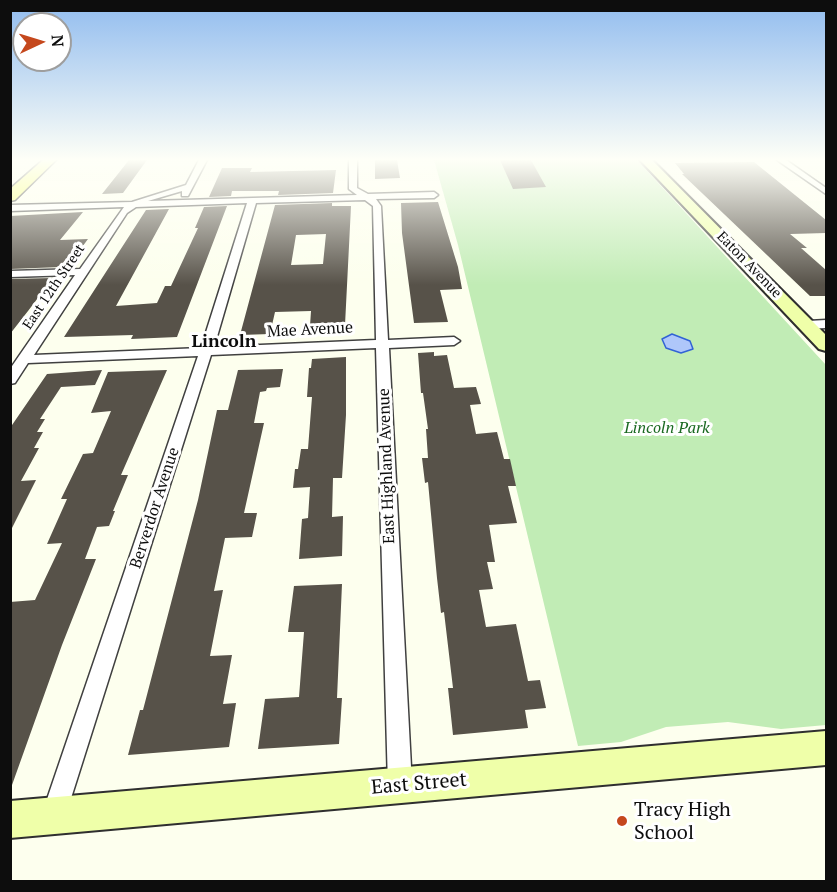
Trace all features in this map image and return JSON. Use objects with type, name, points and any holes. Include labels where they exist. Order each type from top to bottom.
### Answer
[{"type":"street","points":[[131,204],[139,202]]},
{"type":"street","points":[[10,208],[229,202]]},
{"type":"street","name":"Berverdor Avenue","points":[[54,815],[206,352],[252,202]]},
{"type":"street","name":"East Highland Avenue","points":[[373,202],[377,206],[400,786]]},
{"type":"street","name":"Eaton Avenue","points":[[687,202],[826,345]]},
{"type":"street","name":"East 12th Street","points":[[10,380],[82,272],[131,204]]},
{"type":"street","points":[[10,274],[82,272]]},
{"type":"street","points":[[808,326],[826,324]]},
{"type":"street","name":"Mae Avenue","points":[[25,359],[454,341]]},
{"type":"street","name":"East Street","points":[[10,820],[826,748]]},
{"type":"green space","name":"Lincoln Park","points":[[446,202],[675,202],[826,365],[826,725],[781,729],[728,722],[666,727],[621,742],[578,746]]},
{"type":"water","points":[[672,334],[690,341],[693,349],[681,353],[666,348],[662,339]]},
{"type":"building","points":[[438,202],[458,267],[462,289],[440,290],[448,322],[414,323],[402,233],[401,203]]},
{"type":"building","points":[[711,202],[803,202],[826,220],[826,233],[790,234],[807,248],[801,248],[826,270],[826,296],[810,296]]},
{"type":"building","points":[[332,203],[332,206],[351,206],[345,325],[310,326],[311,311],[275,312],[270,334],[240,335],[275,205]],"holes":[[[326,234],[323,264],[291,265],[296,235]]]},
{"type":"building","points":[[227,206],[177,337],[131,339],[133,335],[64,337],[146,210],[169,209],[116,306],[157,303],[165,286],[171,286],[198,228],[195,228],[204,207]]},
{"type":"building","points":[[83,212],[60,240],[88,239],[71,262],[64,262],[61,267],[10,269],[10,216]]},
{"type":"building","points":[[53,278],[28,311],[10,334],[10,279]]},
{"type":"building","points":[[434,352],[434,356],[447,355],[454,388],[476,387],[481,404],[470,405],[476,434],[497,432],[504,459],[510,459],[516,486],[508,486],[517,523],[489,525],[495,562],[487,562],[493,589],[479,590],[486,627],[516,624],[528,681],[540,680],[546,708],[525,710],[528,728],[453,735],[448,688],[453,688],[444,612],[441,613],[428,482],[425,483],[422,458],[428,458],[426,429],[428,429],[423,393],[421,393],[418,353]]},
{"type":"building","points":[[346,357],[346,415],[342,478],[333,478],[332,517],[343,516],[342,556],[299,559],[302,519],[308,518],[310,487],[293,488],[295,469],[298,469],[301,449],[308,449],[312,397],[307,397],[309,368],[311,368],[312,359]]},
{"type":"building","points":[[283,369],[280,387],[267,388],[266,391],[260,392],[254,423],[264,423],[244,513],[257,513],[252,537],[225,538],[214,591],[223,590],[210,656],[232,655],[223,704],[236,703],[229,747],[128,755],[140,710],[143,710],[198,500],[217,410],[228,410],[238,370]]},
{"type":"building","points":[[102,370],[95,385],[61,387],[40,419],[45,419],[37,432],[43,432],[34,448],[39,448],[21,481],[36,480],[10,532],[10,428],[47,374]]},
{"type":"building","points":[[167,370],[121,475],[128,475],[109,526],[97,527],[85,559],[96,559],[62,645],[12,785],[10,785],[10,602],[35,600],[62,543],[47,544],[67,499],[61,499],[83,454],[93,453],[111,411],[91,413],[108,372]]},
{"type":"building","points":[[342,584],[337,698],[342,698],[339,744],[258,749],[265,699],[299,697],[304,632],[288,632],[294,586]]},
{"type":"place","name":"Tracy High School","points":[[622,821]]},
{"type":"district","name":"Lincoln","points":[[224,342]]}]
